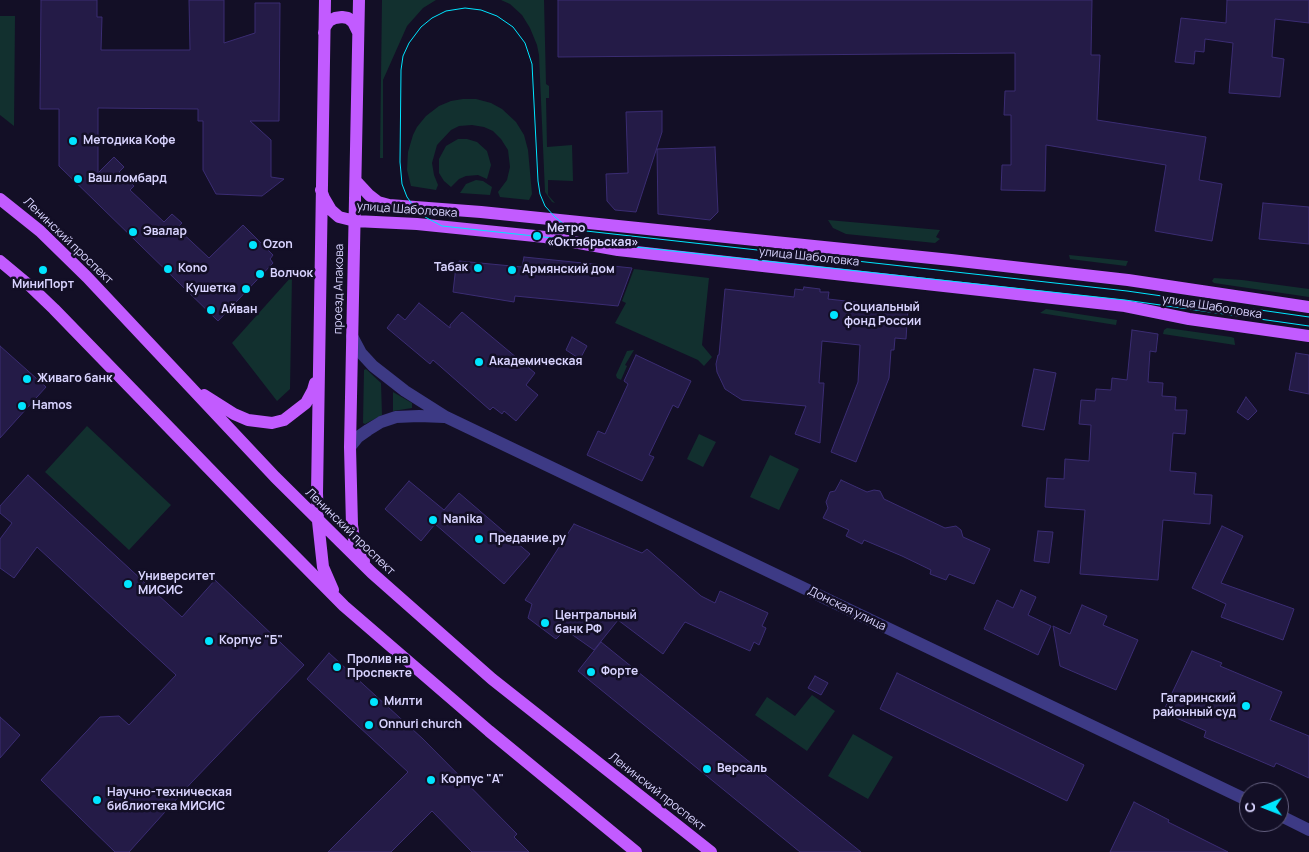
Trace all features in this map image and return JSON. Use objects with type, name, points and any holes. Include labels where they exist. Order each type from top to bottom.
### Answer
[{"type":"main road","points":[[325,0],[318,521],[323,566],[328,582],[344,606]]},
{"type":"main road","name":"проезд Апакова","points":[[359,0],[350,447],[352,525],[356,546],[372,574]]},
{"type":"main road","points":[[324,34],[325,27],[329,22],[335,18],[342,17],[348,18],[353,22],[358,34]]},
{"type":"main road","name":"улица Шаболовка","points":[[356,181],[378,202],[388,205],[481,212],[951,260],[1128,280],[1309,307]]},
{"type":"main road","name":"улица Шаболовка","points":[[321,190],[331,210],[339,217],[355,221],[425,224],[545,237],[618,250],[1125,306],[1189,319],[1309,336]]},
{"type":"main road","name":"Ленинский проспект","points":[[0,199],[21,215],[63,254],[318,521],[372,574],[492,679],[711,852]]},
{"type":"main road","points":[[0,261],[54,309],[344,606],[489,732],[636,852]]},
{"type":"main road","points":[[190,386],[234,414],[248,420],[272,423],[284,420],[306,403],[314,390],[319,363]]},
{"type":"street","name":"Донская улица","points":[[352,336],[372,366],[405,391],[446,417],[1239,796]]},
{"type":"street","name":"Донская улица","points":[[350,447],[358,436],[381,422],[396,418],[419,416],[446,417]]},
{"type":"street","points":[[1289,820],[1309,830]]},
{"type":"green space","points":[[382,0],[436,0],[423,8],[407,26],[383,80],[383,158],[380,158]]},
{"type":"green space","points":[[501,0],[544,0],[546,84],[549,86],[549,98],[546,98],[547,147],[572,145],[573,181],[548,180],[548,195],[555,203],[552,202],[545,192],[537,45],[522,15],[510,4]]},
{"type":"green space","points":[[0,16],[15,16],[14,126],[0,115]]},
{"type":"green space","points":[[463,99],[476,99],[491,103],[502,109],[516,122],[524,135],[528,150],[532,194],[529,200],[500,197],[498,192],[507,180],[510,167],[508,150],[493,131],[472,125],[459,126],[451,130],[437,145],[432,163],[438,185],[436,190],[411,186],[407,170],[408,152],[417,127],[426,116],[439,106]]},
{"type":"green space","points":[[458,139],[477,142],[487,151],[491,165],[487,179],[478,175],[466,176],[459,179],[451,187],[444,181],[439,173],[439,159],[446,146]]},
{"type":"green space","points":[[476,180],[483,181],[492,187],[490,195],[460,193],[466,184]]},
{"type":"green space","points":[[828,220],[940,230],[936,237],[940,239],[935,243],[846,234],[833,228]]},
{"type":"green space","points":[[1069,255],[1128,261],[1126,266],[1070,259]]},
{"type":"green space","points":[[634,269],[709,278],[702,345],[712,357],[704,366],[698,360],[615,323],[626,303],[622,301]]},
{"type":"green space","points":[[292,276],[290,389],[277,401],[232,343]]},
{"type":"green space","points":[[1214,278],[1309,289],[1309,297],[1214,283],[1212,281]]},
{"type":"green space","points":[[1046,309],[1117,320],[1116,325],[1040,313]]},
{"type":"green space","points":[[1167,328],[1231,337],[1234,338],[1235,345],[1163,334]]},
{"type":"green space","points":[[634,350],[625,365],[627,366],[621,380],[617,378],[616,375],[627,351]]},
{"type":"green space","points":[[366,369],[381,383],[382,415],[365,424],[363,423],[364,370]]},
{"type":"green space","points":[[393,392],[412,403],[412,408],[393,411]]},
{"type":"green space","points":[[87,426],[171,505],[129,550],[45,472]]},
{"type":"green space","points":[[699,434],[716,442],[703,467],[687,459]]},
{"type":"green space","points":[[770,455],[799,469],[779,510],[750,497]]},
{"type":"green space","points":[[812,695],[835,711],[807,751],[755,715],[767,697],[795,716]]},
{"type":"green space","points":[[853,734],[893,757],[868,799],[828,776]]},
{"type":"building","points":[[41,0],[97,0],[97,17],[102,17],[101,50],[190,50],[189,0],[224,0],[224,43],[255,33],[255,3],[280,3],[279,121],[250,121],[271,140],[271,177],[284,179],[262,196],[216,194],[203,170],[203,121],[198,121],[198,109],[98,108],[98,173],[114,157],[124,167],[119,172],[134,186],[130,190],[164,222],[172,214],[182,223],[177,228],[209,258],[243,225],[273,255],[270,259],[273,263],[218,321],[59,166],[59,109],[40,109]]},
{"type":"building","points":[[558,0],[1092,0],[1091,55],[1100,55],[1097,120],[1206,137],[1199,180],[1222,184],[1212,241],[1155,231],[1166,165],[1046,145],[1045,191],[1001,190],[1002,165],[1011,165],[1011,115],[1004,115],[1005,91],[1015,91],[1015,53],[558,57]]},
{"type":"building","points":[[1227,0],[1309,0],[1309,23],[1275,19],[1272,57],[1284,59],[1280,97],[1229,93],[1233,43],[1205,39],[1204,52],[1195,51],[1194,64],[1175,62],[1181,18],[1226,23]]},
{"type":"building","points":[[662,111],[662,132],[636,212],[615,210],[607,201],[606,174],[628,173],[626,112]]},
{"type":"building","points":[[715,147],[718,212],[710,220],[658,214],[657,149]]},
{"type":"building","points":[[1263,203],[1309,207],[1309,244],[1259,239]]},
{"type":"building","points":[[524,257],[632,268],[618,306],[515,296],[514,302],[453,292],[456,266],[458,267],[459,261],[522,267]]},
{"type":"building","points":[[804,287],[820,289],[820,292],[829,292],[828,299],[908,308],[906,339],[895,338],[894,350],[891,350],[889,378],[856,462],[831,452],[858,382],[860,345],[822,341],[819,383],[824,383],[820,443],[795,434],[806,406],[742,400],[725,389],[717,372],[716,364],[719,355],[725,289],[794,297],[795,289],[803,290]]},
{"type":"building","name":"Академическая","points":[[419,303],[450,328],[450,325],[462,312],[535,373],[526,385],[538,395],[516,421],[504,411],[502,414],[493,407],[490,410],[433,360],[430,364],[387,328],[398,314],[405,320]]},
{"type":"building","points":[[1132,330],[1158,334],[1156,352],[1150,351],[1148,382],[1163,383],[1162,396],[1176,397],[1175,410],[1187,410],[1185,434],[1173,433],[1170,471],[1196,473],[1194,494],[1212,495],[1210,524],[1163,520],[1158,580],[1080,574],[1085,510],[1045,507],[1047,478],[1064,479],[1065,459],[1089,461],[1091,425],[1079,424],[1081,400],[1095,401],[1096,389],[1111,390],[1112,378],[1127,380]]},
{"type":"building","points":[[572,337],[587,346],[580,359],[566,350]]},
{"type":"building","points":[[0,346],[46,387],[0,438]]},
{"type":"building","points":[[1296,353],[1309,355],[1309,394],[1289,390]]},
{"type":"building","points":[[636,355],[691,381],[678,408],[673,405],[649,455],[654,457],[642,481],[587,455],[598,431],[605,434],[628,384],[624,381]]},
{"type":"building","points":[[1034,369],[1056,373],[1044,430],[1022,426]]},
{"type":"building","points":[[1246,397],[1257,411],[1248,420],[1237,412]]},
{"type":"building","name":"Корпус \"Б\"","points":[[28,475],[182,617],[215,580],[304,665],[191,783],[129,852],[115,852],[41,780],[100,717],[119,716],[129,725],[176,675],[37,547],[14,578],[0,568],[0,539],[12,523],[0,513],[0,506]]},
{"type":"building","points":[[841,480],[867,492],[880,491],[884,499],[945,528],[956,526],[961,530],[963,537],[990,549],[974,584],[949,574],[946,580],[930,574],[931,570],[902,556],[864,540],[862,544],[846,536],[849,530],[823,518],[828,508],[826,502],[830,492],[835,491]]},
{"type":"building","points":[[409,481],[444,510],[459,493],[530,554],[504,584],[435,524],[421,541],[385,509]]},
{"type":"building","points":[[574,524],[642,553],[647,549],[701,596],[715,603],[720,591],[768,613],[762,626],[766,628],[759,645],[754,642],[750,651],[685,622],[663,654],[618,620],[594,650],[567,631],[563,632],[556,639],[528,618],[532,604],[525,600]]},
{"type":"building","points":[[1222,526],[1243,536],[1221,583],[1294,609],[1283,640],[1221,617],[1226,604],[1192,588]]},
{"type":"building","points":[[1038,531],[1053,532],[1049,563],[1034,561]]},
{"type":"building","points":[[1021,590],[1036,597],[1028,615],[1051,626],[1038,655],[984,629],[997,600],[1013,608]]},
{"type":"building","points":[[1082,605],[1107,616],[1103,625],[1138,640],[1116,690],[1060,666],[1053,626],[1070,634]]},
{"type":"building","points":[[601,642],[861,852],[800,852],[578,671]]},
{"type":"building","points":[[1192,651],[1222,663],[1220,666],[1282,692],[1270,720],[1309,736],[1309,778],[1276,763],[1274,767],[1204,737],[1206,731],[1163,712]]},
{"type":"building","name":"Корпус \"А\"","points":[[329,653],[423,739],[517,834],[514,837],[529,852],[472,852],[432,811],[391,852],[328,852],[408,772],[307,679]]},
{"type":"building","points":[[897,673],[1084,765],[1067,801],[880,709]]},
{"type":"building","points":[[815,676],[828,683],[821,695],[808,688]]},
{"type":"building","points":[[0,717],[20,735],[0,758]]},
{"type":"building","points":[[1134,802],[1169,820],[1168,822],[1228,852],[1110,852]]},
{"type":"tram line","points":[[1309,317],[1127,291],[577,230],[566,226],[555,217],[545,206],[540,194],[532,64],[525,43],[513,27],[497,16],[481,10],[465,8],[446,11],[432,18],[421,27],[409,43],[403,56],[401,70],[400,162],[402,184],[407,197],[415,208],[425,217],[442,226],[1125,300],[1309,326]]},
{"type":"place","name":"Методика Кофе","points":[[73,141]]},
{"type":"place","name":"Ваш ломбард","points":[[78,179]]},
{"type":"place","name":"Эвалар","points":[[133,232]]},
{"type":"place","name":"Метро «Октябрьская»","points":[[537,236]]},
{"type":"place","name":"Ozon","points":[[253,245]]},
{"type":"place","name":"Табак","points":[[478,268]]},
{"type":"place","name":"Kono","points":[[168,269]]},
{"type":"place","name":"МиниПорт","points":[[43,270]]},
{"type":"place","name":"Армянский дом","points":[[512,270]]},
{"type":"place","name":"Волчок","points":[[260,274]]},
{"type":"place","name":"Кушетка","points":[[246,289]]},
{"type":"place","name":"Айван","points":[[211,310]]},
{"type":"place","name":"Социальный фонд России","points":[[834,315]]},
{"type":"place","name":"Академическая","points":[[479,362]]},
{"type":"place","name":"Живаго банк","points":[[27,379]]},
{"type":"place","name":"Hamos","points":[[22,406]]},
{"type":"place","name":"Nanika","points":[[433,520]]},
{"type":"place","name":"Предание.ру","points":[[479,539]]},
{"type":"place","name":"Университет МИСИС","points":[[128,584]]},
{"type":"place","name":"Центральный банк РФ","points":[[545,623]]},
{"type":"place","name":"Корпус \"Б\"","points":[[209,641]]},
{"type":"place","name":"Пролив на Проспекте","points":[[337,667]]},
{"type":"place","name":"Форте","points":[[591,672]]},
{"type":"place","name":"Милти","points":[[374,702]]},
{"type":"place","name":"Гагаринский районный суд","points":[[1246,706]]},
{"type":"place","name":"Onnuri church","points":[[369,725]]},
{"type":"place","name":"Версаль","points":[[707,769]]},
{"type":"place","name":"Корпус \"А\"","points":[[431,780]]},
{"type":"place","name":"Научно-техническая библиотека МИСИС","points":[[97,800]]}]
